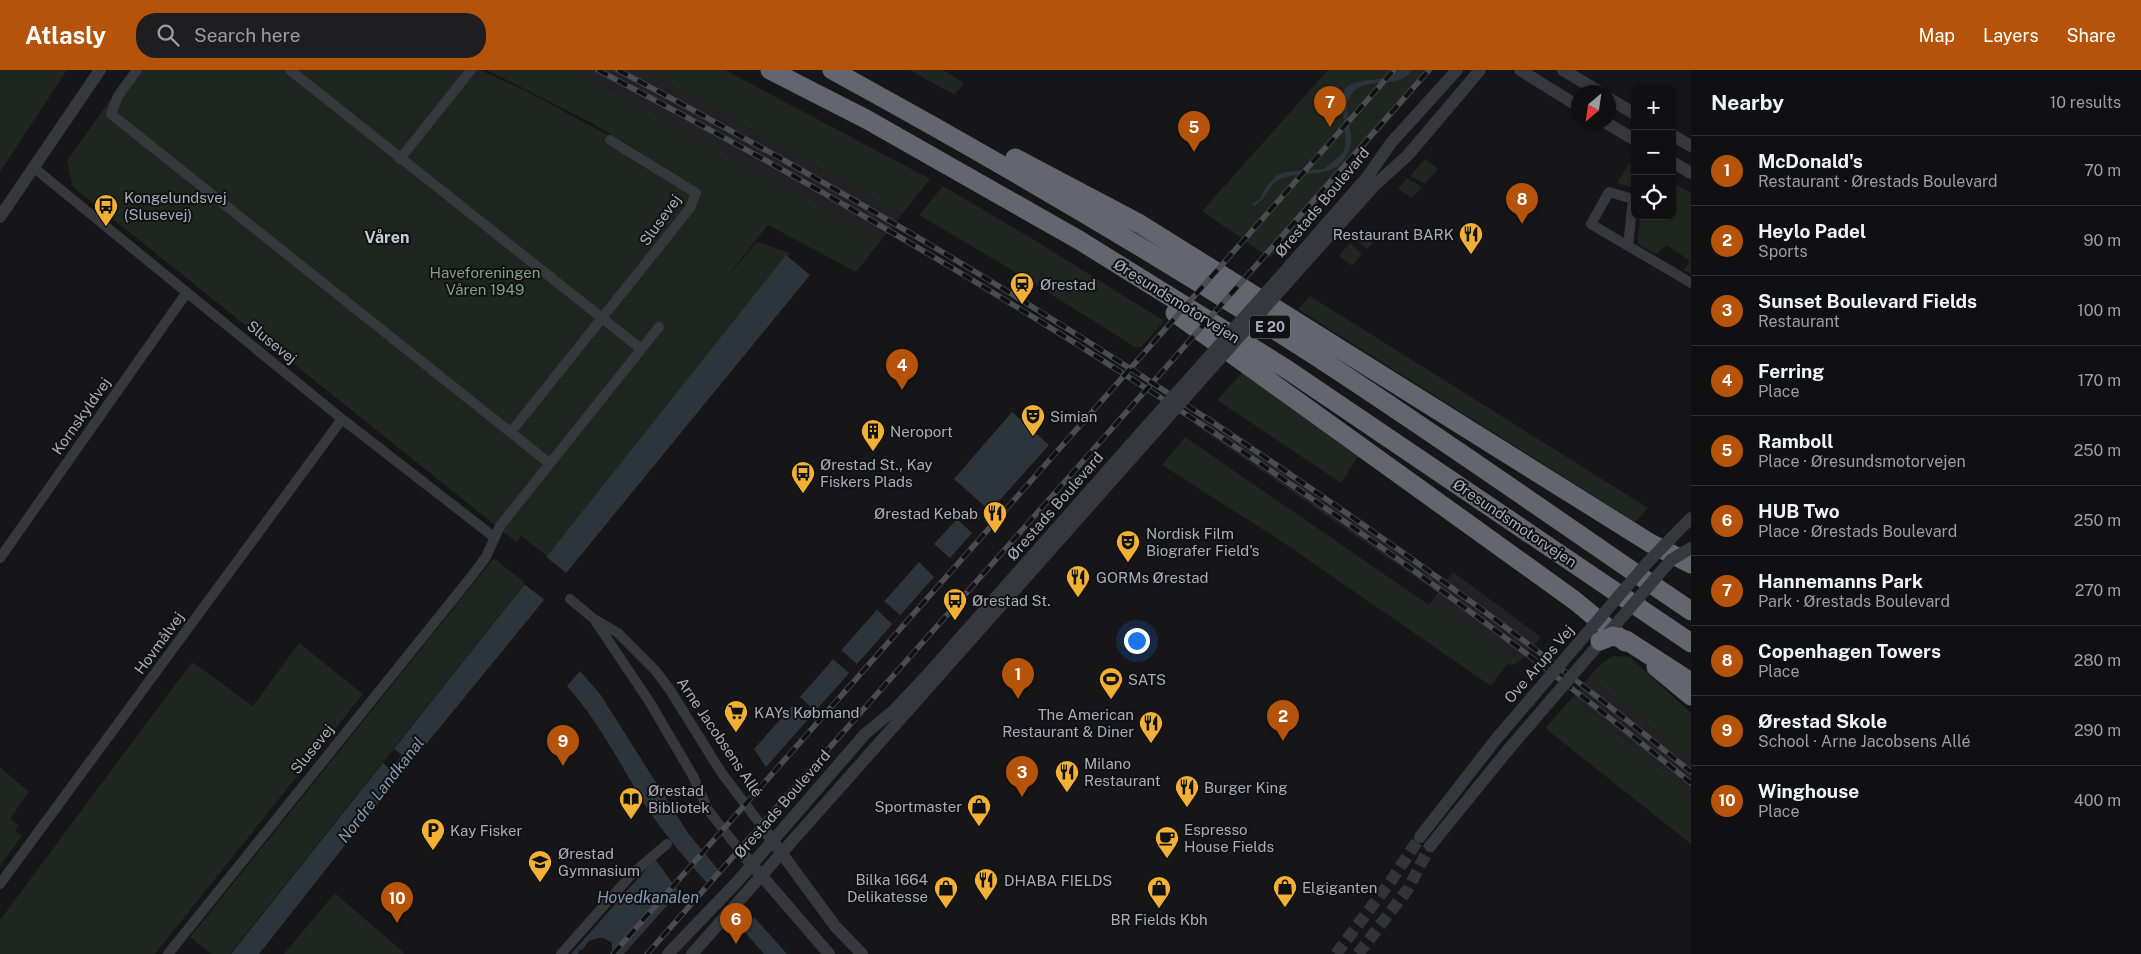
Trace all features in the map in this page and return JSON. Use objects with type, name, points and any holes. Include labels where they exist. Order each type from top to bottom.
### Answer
[{"type":"highway","name":"Øresundsmotorvejen","points":[[770,70],[866,118],[1079,240],[1288,370],[1691,643]]},
{"type":"highway","name":"Øresundsmotorvejen","points":[[832,70],[974,147],[1128,238],[1312,354],[1691,611]]},
{"type":"highway","points":[[974,147],[1016,158],[1140,224],[1650,543],[1691,564]]},
{"type":"highway","points":[[1079,240],[1158,300],[1574,600],[1691,696]]},
{"type":"highway","points":[[1647,563],[1671,560],[1691,572]]},
{"type":"highway","points":[[1600,641],[1613,636],[1626,640],[1691,682]]},
{"type":"street","points":[[0,216],[100,70]]},
{"type":"street","points":[[137,70],[118,96],[111,114],[549,463]]},
{"type":"street","points":[[290,70],[642,349]]},
{"type":"street","points":[[400,159],[471,70]]},
{"type":"street","name":"Ørestads Boulevard","points":[[1290,273],[1368,176],[1391,143],[1456,70]]},
{"type":"street","name":"Ørestads Boulevard","points":[[668,954],[752,863],[865,734],[894,710],[929,673],[1290,273],[1376,184],[1408,156],[1480,70]]},
{"type":"street","points":[[1520,70],[1571,102]]},
{"type":"street","points":[[1563,70],[1588,85]]},
{"type":"street","points":[[1616,103],[1631,112]]},
{"type":"street","points":[[1616,129],[1631,138]]},
{"type":"street","points":[[1676,137],[1691,146]]},
{"type":"street","name":"Slusevej","points":[[511,432],[690,208],[696,193],[610,140]]},
{"type":"street","points":[[1676,164],[1691,173]]},
{"type":"street","name":"Slusevej","points":[[33,167],[342,419],[494,537]]},
{"type":"street","points":[[1628,246],[1633,199],[1609,192],[1591,224],[1628,246],[1691,283]]},
{"type":"street","name":"Kornskyldvej","points":[[0,558],[187,292]]},
{"type":"street","name":"Slusevej","points":[[168,954],[472,577],[486,557],[500,526],[659,327]]},
{"type":"street","name":"Hovmålvej","points":[[0,884],[342,419]]},
{"type":"street","name":"Ørestads Boulevard","points":[[692,954],[763,876],[1134,448]]},
{"type":"street","name":"Ove Arups Vej","points":[[1420,837],[1497,738],[1647,563],[1691,518]]},
{"type":"street","points":[[1430,846],[1600,641],[1671,560],[1684,554],[1691,548]]},
{"type":"street","name":"Arne Jacobsens Allé","points":[[570,599],[594,619],[618,633],[655,670],[670,690],[721,772],[835,926],[862,954]]},
{"type":"street","name":"Arne Jacobsens Allé","points":[[594,619],[649,701],[693,776],[716,823],[829,954]]},
{"type":"street","points":[[561,954],[632,874],[667,844]]},
{"type":"shaded area","points":[[575,70],[644,70],[902,214],[882,239]]},
{"type":"shaded area","points":[[1206,413],[1447,580],[1453,572],[1541,637],[1520,661],[1434,598],[1438,593],[1195,425]]},
{"type":"shaded area","points":[[1589,677],[1691,759],[1691,793],[1573,697]]},
{"type":"green space","points":[[0,70],[67,70],[0,172]]},
{"type":"green space","name":"Haveforeningen Våren 1949","points":[[131,70],[480,70],[526,91],[648,157],[592,123],[487,70],[575,70],[882,239],[856,272],[768,225],[723,282],[757,242],[790,253],[547,556],[521,536],[516,542],[73,187],[67,161]]},
{"type":"green space","points":[[644,70],[725,70],[930,179],[902,214]]},
{"type":"green space","points":[[909,70],[943,70],[964,83],[955,95]]},
{"type":"green space","points":[[1328,70],[1433,70],[1270,258],[1202,211]]},
{"type":"green space","points":[[1425,159],[1438,169],[1425,184],[1410,176]]},
{"type":"green space","points":[[1631,161],[1631,187],[1617,183]]},
{"type":"green space","points":[[1407,178],[1422,187],[1412,198],[1398,189]]},
{"type":"green space","points":[[1676,184],[1691,193],[1691,274],[1684,270],[1690,261],[1667,245],[1656,254],[1638,244],[1640,220],[1676,220]]},
{"type":"green space","points":[[943,186],[1164,321],[1141,347],[1135,347],[1019,274],[919,215]]},
{"type":"green space","points":[[1362,229],[1377,238],[1367,249],[1354,238]]},
{"type":"green space","points":[[1350,243],[1362,254],[1352,266],[1339,256]]},
{"type":"green space","points":[[1310,296],[1648,508],[1635,522],[1298,309]]},
{"type":"green space","points":[[1243,372],[1359,455],[1341,483],[1217,400]]},
{"type":"green space","points":[[1185,437],[1429,605],[1434,598],[1520,661],[1514,665],[1507,664],[1491,686],[1281,541],[1162,465]]},
{"type":"green space","points":[[494,558],[525,583],[230,954],[212,954],[190,937]]},
{"type":"green space","points":[[299,643],[363,694],[155,954],[0,954],[0,920],[192,662],[253,706]]},
{"type":"green space","points":[[1614,656],[1630,657],[1691,713],[1691,759],[1589,677],[1603,662]]},
{"type":"green space","points":[[1573,697],[1691,793],[1691,844],[1545,728]]},
{"type":"green space","points":[[0,767],[29,792],[10,819],[19,826],[15,831],[22,836],[0,866]]},
{"type":"green space","points":[[335,893],[405,954],[284,954]]},
{"type":"water","points":[[1398,70],[1412,70],[1400,80],[1368,84],[1360,87],[1350,97],[1347,112],[1351,144],[1349,151],[1337,167],[1320,172],[1292,175],[1278,180],[1262,200],[1254,206],[1252,204],[1260,199],[1266,187],[1277,175],[1286,172],[1324,169],[1343,153],[1346,144],[1342,101],[1345,88],[1358,82],[1386,77]]},
{"type":"water","name":"Nordre Landkanal","points":[[786,255],[810,275],[387,792],[259,954],[231,954]]},
{"type":"water","points":[[1012,412],[1049,445],[990,511],[954,479]]},
{"type":"water","points":[[957,519],[972,533],[950,558],[934,544]]},
{"type":"water","points":[[919,562],[934,577],[766,767],[754,749]]},
{"type":"water","points":[[580,671],[600,694],[688,833],[721,873],[710,886],[652,816],[599,729],[567,686]]},
{"type":"water","name":"Hovedkanalen","points":[[655,859],[679,892],[624,954],[571,954]]},
{"type":"water","points":[[754,917],[787,954],[764,954],[743,930]]},
{"type":"pier","points":[[545,556],[569,575],[547,602],[523,583]]},
{"type":"pier","points":[[884,601],[900,615],[892,624],[877,610]]},
{"type":"pier","points":[[841,650],[857,664],[849,673],[833,659]]},
{"type":"pier","points":[[800,697],[815,711],[808,719],[792,705]]},
{"type":"pier","points":[[394,749],[402,755],[390,769],[383,763]]},
{"type":"pier","points":[[604,938],[612,943],[612,954],[578,954],[579,950],[582,950],[589,941]]},
{"type":"tunnel","points":[[1336,954],[1393,878],[1420,837]]},
{"type":"tunnel","points":[[1358,954],[1408,889],[1430,846]]},
{"type":"railway","points":[[598,70],[742,147],[884,228],[1025,312],[1163,399],[1299,490],[1432,584],[1563,682],[1691,783]]},
{"type":"railway","points":[[618,70],[878,214],[1048,317],[1215,424],[1348,514],[1448,585],[1547,658],[1691,772]]},
{"type":"railway","points":[[613,954],[1394,70]]},
{"type":"railway","points":[[647,954],[1429,70]]},
{"type":"place","name":"Hannemanns Park","points":[[1330,127]]},
{"type":"place","name":"Ramboll","points":[[1194,152]]},
{"type":"place","name":"Copenhagen Towers","points":[[1522,224]]},
{"type":"place","name":"Kongelundsvej (Slusevej)","points":[[106,227]]},
{"type":"place","name":"Restaurant BARK","points":[[1471,255]]},
{"type":"place","name":"Ørestad","points":[[1022,305]]},
{"type":"place","name":"Ferring","points":[[902,390]]},
{"type":"place","name":"Simian","points":[[1033,437]]},
{"type":"place","name":"Neroport","points":[[873,452]]},
{"type":"place","name":"Ørestad St., Kay Fiskers Plads","points":[[803,494]]},
{"type":"place","name":"Ørestad Kebab","points":[[995,534]]},
{"type":"place","name":"Nordisk Film Biografer Field's","points":[[1128,563]]},
{"type":"place","name":"GORMs Ørestad","points":[[1078,598]]},
{"type":"place","name":"Ørestad St.","points":[[955,621]]},
{"type":"place","name":"McDonald's","points":[[1018,699]]},
{"type":"place","name":"SATS","points":[[1111,700]]},
{"type":"place","name":"KAYs Købmand","points":[[736,733]]},
{"type":"place","name":"Heylo Padel","points":[[1283,741]]},
{"type":"place","name":"The American Restaurant & Diner","points":[[1151,744]]},
{"type":"place","name":"Ørestad Skole","points":[[563,766]]},
{"type":"place","name":"Milano Restaurant","points":[[1067,793]]},
{"type":"place","name":"Sunset Boulevard Fields","points":[[1022,797]]},
{"type":"place","name":"Burger King","points":[[1187,808]]},
{"type":"place","name":"Ørestad Bibliotek","points":[[631,820]]},
{"type":"place","name":"Sportmaster","points":[[979,827]]},
{"type":"place","name":"Kay Fisker","points":[[433,851]]},
{"type":"place","name":"Espresso House Fields","points":[[1167,859]]},
{"type":"place","name":"Ørestad Gymnasium","points":[[540,883]]},
{"type":"place","name":"DHABA FIELDS","points":[[986,901]]},
{"type":"place","name":"Elgiganten","points":[[1285,908]]},
{"type":"place","name":"Bilka 1664 Delikatesse","points":[[946,909]]},
{"type":"place","name":"BR Fields Kbh","points":[[1159,909]]},
{"type":"place","name":"Winghouse","points":[[397,923]]},
{"type":"place","name":"HUB Two","points":[[736,944]]},
{"type":"district","name":"Våren","points":[[387,237]]}]
